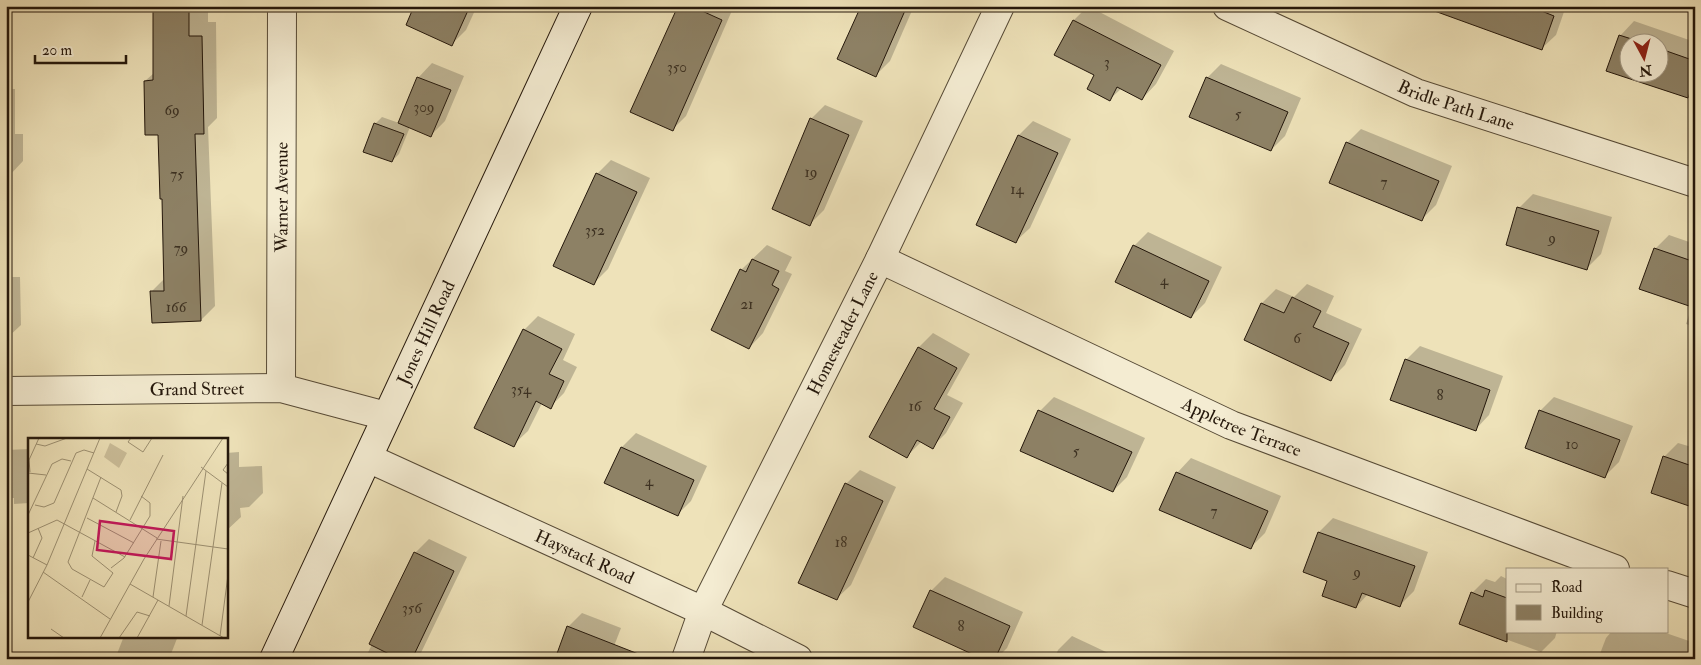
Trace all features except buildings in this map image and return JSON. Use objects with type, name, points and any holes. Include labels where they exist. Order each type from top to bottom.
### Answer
[{"type":"street","name":"Warner Avenue","points":[[281,388],[282,6]]},
{"type":"street","name":"Jones Hill Road","points":[[274,659],[578,6]]},
{"type":"street","name":"Homesteader Lane","points":[[686,659],[704,611],[880,259],[1000,6]]},
{"type":"street","name":"Bridle Path Lane","points":[[1227,6],[1416,92],[1695,183]]},
{"type":"street","name":"Appletree Terrace","points":[[880,259],[1231,425],[1612,568]]},
{"type":"street","name":"Grand Street","points":[[6,391],[281,388],[386,416]]},
{"type":"street","name":"Haystack Road","points":[[368,458],[704,611],[798,659]]},
{"type":"street","points":[[1668,585],[1695,594]]}]
